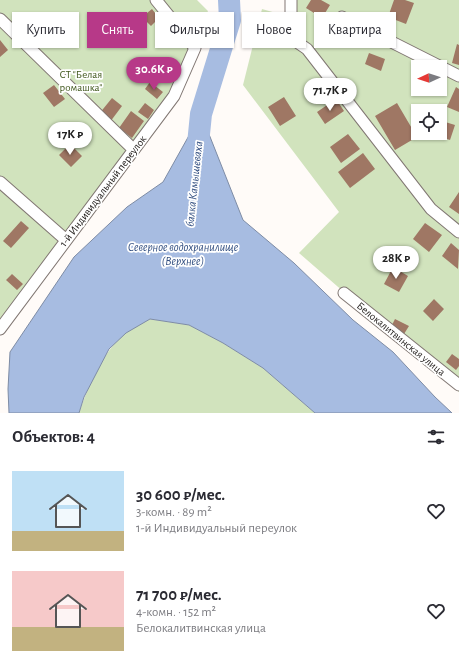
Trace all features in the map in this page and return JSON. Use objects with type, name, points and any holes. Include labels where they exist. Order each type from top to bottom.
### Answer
[{"type":"street","name":"1-й Индивидуальный переулок","points":[[0,329],[174,96],[195,48],[156,0]]},
{"type":"street","points":[[291,0],[291,38],[307,49],[431,209],[459,232]]},
{"type":"street","points":[[0,19],[134,150]]},
{"type":"street","points":[[396,44],[459,76]]},
{"type":"street","points":[[0,182],[66,240]]},
{"type":"street","name":"Белокалитвинская улица","points":[[344,293],[459,385]]},
{"type":"green space","name":"СТ \"Белая ромашка\"","points":[[0,0],[197,0],[208,12],[155,12],[155,48],[192,48],[171,94],[0,320]]},
{"type":"green space","points":[[289,0],[459,0],[459,392],[299,253],[339,212],[243,85],[252,48],[306,48],[306,12],[290,12]]},
{"type":"green space","points":[[262,9],[272,12],[261,12]]},
{"type":"green space","points":[[150,319],[189,325],[223,343],[263,368],[315,413],[79,413],[92,380],[104,358],[118,340],[138,325]]},
{"type":"water","name":"Северное водохранилище (Верхнее)","points":[[201,114],[243,220],[294,263],[353,320],[393,352],[452,413],[315,413],[263,368],[223,343],[189,325],[150,319],[126,333],[109,349],[84,397],[79,413],[9,413],[8,389],[10,352],[74,257],[127,207],[163,182]]},
{"type":"building","points":[[311,0],[321,0],[330,5],[326,12],[314,13],[306,8]]},
{"type":"building","points":[[394,0],[405,0],[414,3],[406,24],[396,20],[396,12],[390,12]]},
{"type":"building","points":[[152,9],[155,13],[155,22],[151,26],[147,22],[147,13]]},
{"type":"building","points":[[0,40],[8,50],[0,57]]},
{"type":"building","points":[[457,44],[459,45],[459,65],[452,63]]},
{"type":"building","points":[[369,53],[385,59],[381,71],[365,64]]},
{"type":"building","points":[[150,82],[163,92],[157,99],[145,89]]},
{"type":"building","points":[[54,85],[65,99],[54,107],[43,93]]},
{"type":"building","points":[[456,87],[459,89],[459,112],[447,107]]},
{"type":"building","points":[[284,97],[296,116],[280,126],[268,107]]},
{"type":"building","points":[[112,98],[122,106],[110,122],[99,114]]},
{"type":"building","points":[[336,99],[344,111],[325,124],[317,112]]},
{"type":"building","points":[[145,103],[154,110],[148,119],[138,112]]},
{"type":"building","points":[[397,103],[411,127],[412,140],[395,150],[375,116]]},
{"type":"building","points":[[131,111],[144,121],[132,138],[119,128]]},
{"type":"building","points":[[447,123],[455,125],[450,140],[447,139]]},
{"type":"building","points":[[348,134],[360,149],[341,163],[330,147]]},
{"type":"building","points":[[70,144],[82,156],[71,167],[59,155]]},
{"type":"building","points":[[363,153],[375,169],[350,188],[338,172]]},
{"type":"building","points":[[459,192],[459,214],[449,207]]},
{"type":"building","points":[[21,221],[29,228],[11,248],[3,241]]},
{"type":"building","points":[[425,223],[442,235],[429,252],[413,239]]},
{"type":"building","points":[[451,243],[459,250],[458,269],[442,256]]},
{"type":"building","points":[[393,267],[408,276],[399,292],[384,284]]},
{"type":"building","points":[[12,274],[23,284],[17,290],[6,280]]},
{"type":"building","points":[[434,299],[444,309],[433,321],[423,311]]},
{"type":"building","points":[[395,319],[409,326],[404,334],[391,327]]},
{"type":"building","points":[[452,354],[459,359],[459,366],[456,370],[446,362]]},
{"type":"waterway","name":"балка Камышеваха","points":[[198,144],[201,114],[230,20],[229,0]]}]
